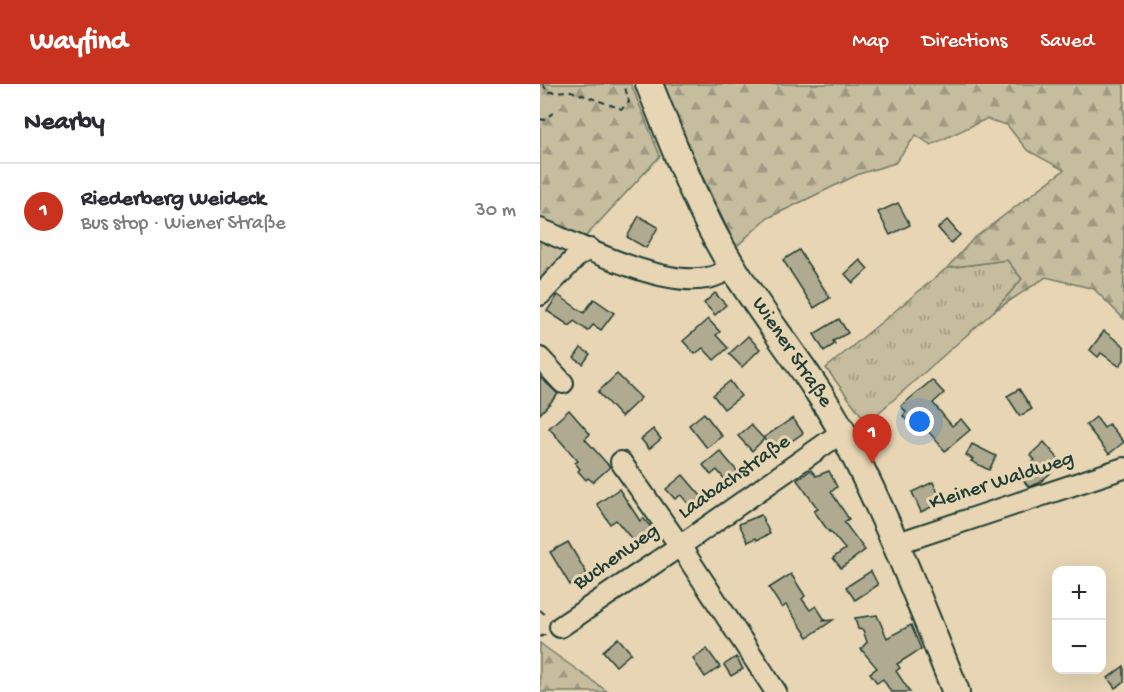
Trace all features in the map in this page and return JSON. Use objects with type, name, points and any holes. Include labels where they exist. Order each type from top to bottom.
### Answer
[{"type":"main road","name":"Wiener Straße","points":[[648,84],[708,224],[733,268],[842,432],[895,544],[956,692]]},
{"type":"street","points":[[540,230],[626,264],[677,280],[708,278],[733,268]]},
{"type":"street","points":[[540,295],[578,255],[590,249]]},
{"type":"street","points":[[540,358],[563,383]]},
{"type":"street","name":"Laabachstraße","points":[[776,692],[680,546],[842,432]]},
{"type":"street","name":"Buchenweg","points":[[560,627],[680,546],[621,462]]},
{"type":"street","name":"Kleiner Waldweg","points":[[895,544],[1124,468]]},
{"type":"path","points":[[543,84],[547,92],[571,91],[622,109],[629,102],[624,84]]},
{"type":"path","points":[[541,119],[553,113]]},
{"type":"green space","points":[[540,84],[631,84],[660,156],[540,286]]},
{"type":"green space","points":[[659,84],[1124,84],[1124,319],[1094,289],[1046,277],[994,311],[1022,279],[1007,260],[947,268],[973,239],[1064,170],[1027,150],[1007,125],[986,119],[931,145],[916,135],[895,163],[859,174],[766,219],[736,247]]},
{"type":"green space","points":[[1007,260],[1022,279],[994,311],[867,423],[826,368],[947,268]]},
{"type":"green space","points":[[540,643],[545,647],[608,692],[540,692]]},
{"type":"building","points":[[898,203],[910,225],[890,235],[878,212]]},
{"type":"building","points":[[639,216],[658,227],[646,248],[627,237]]},
{"type":"building","points":[[947,220],[960,235],[951,243],[938,228]]},
{"type":"building","points":[[799,250],[830,298],[814,308],[783,260]]},
{"type":"building","points":[[860,260],[868,269],[853,283],[845,274]]},
{"type":"building","points":[[715,293],[726,305],[715,315],[704,303]]},
{"type":"building","points":[[558,295],[584,313],[594,299],[614,313],[601,330],[593,325],[588,331],[574,321],[570,326],[547,311]]},
{"type":"building","points":[[708,319],[720,332],[716,335],[728,348],[714,360],[703,348],[695,354],[683,341]]},
{"type":"building","points":[[839,319],[848,333],[833,341],[835,344],[824,351],[814,334]]},
{"type":"building","points":[[1104,331],[1124,346],[1124,360],[1119,366],[1101,353],[1098,357],[1090,350]]},
{"type":"building","points":[[748,336],[760,349],[742,367],[729,354]]},
{"type":"building","points":[[581,348],[590,354],[583,364],[574,358]]},
{"type":"building","points":[[617,374],[641,398],[621,417],[598,392]]},
{"type":"building","points":[[540,377],[558,394],[540,414]]},
{"type":"building","points":[[932,380],[944,393],[933,403],[952,426],[961,419],[970,430],[945,451],[923,425],[920,428],[913,421],[910,424],[903,416],[906,412],[901,406]]},
{"type":"building","points":[[730,381],[741,396],[724,409],[713,395]]},
{"type":"building","points":[[1019,389],[1032,409],[1020,416],[1007,396]]},
{"type":"building","points":[[569,410],[590,434],[585,439],[610,467],[593,482],[588,478],[586,480],[578,471],[580,469],[575,463],[578,461],[549,428]]},
{"type":"building","points":[[704,413],[722,436],[707,448],[689,425]]},
{"type":"building","points":[[1096,417],[1104,428],[1109,424],[1124,442],[1109,454],[1086,425]]},
{"type":"building","points":[[793,418],[803,433],[776,452],[763,438]]},
{"type":"building","points":[[751,425],[764,439],[752,451],[738,436]]},
{"type":"building","points":[[653,429],[661,439],[649,449],[641,439]]},
{"type":"building","points":[[1044,442],[1062,463],[1039,483],[1029,487],[1022,479],[1034,469],[1030,464],[1035,460],[1030,455]]},
{"type":"building","points":[[972,444],[996,456],[989,470],[971,461],[973,459],[966,455]]},
{"type":"building","points":[[720,451],[742,477],[731,487],[717,470],[711,475],[703,465]]},
{"type":"building","points":[[811,470],[816,476],[829,471],[837,487],[831,492],[849,519],[844,522],[865,550],[841,568],[833,558],[845,549],[814,511],[818,509],[797,480]]},
{"type":"building","points":[[683,475],[706,502],[695,512],[681,495],[675,499],[666,489]]},
{"type":"building","points":[[933,482],[942,502],[921,512],[912,492]]},
{"type":"building","points":[[619,489],[640,521],[643,518],[656,533],[639,548],[616,520],[610,524],[597,504]]},
{"type":"building","points":[[761,515],[770,534],[748,542],[739,524]]},
{"type":"building","points":[[568,542],[587,574],[570,585],[550,552]]},
{"type":"building","points":[[871,571],[878,585],[855,600],[846,587]]},
{"type":"building","points":[[791,574],[805,596],[802,599],[810,610],[816,606],[825,620],[822,621],[833,620],[808,637],[786,605],[782,608],[769,588]]},
{"type":"building","points":[[877,615],[887,638],[911,625],[921,649],[897,664],[900,668],[896,671],[910,692],[891,692],[883,679],[877,683],[870,673],[877,668],[861,649],[867,642],[863,630],[858,629],[855,618]]},
{"type":"building","points":[[618,638],[631,653],[616,666],[603,651]]},
{"type":"building","points":[[707,649],[720,667],[705,677],[693,659]]},
{"type":"building","points":[[736,657],[743,669],[731,676],[724,665]]},
{"type":"building","points":[[1124,666],[1124,682],[1115,688],[1108,678]]},
{"type":"place","name":"Riederberg Weideck","points":[[872,464]]}]
